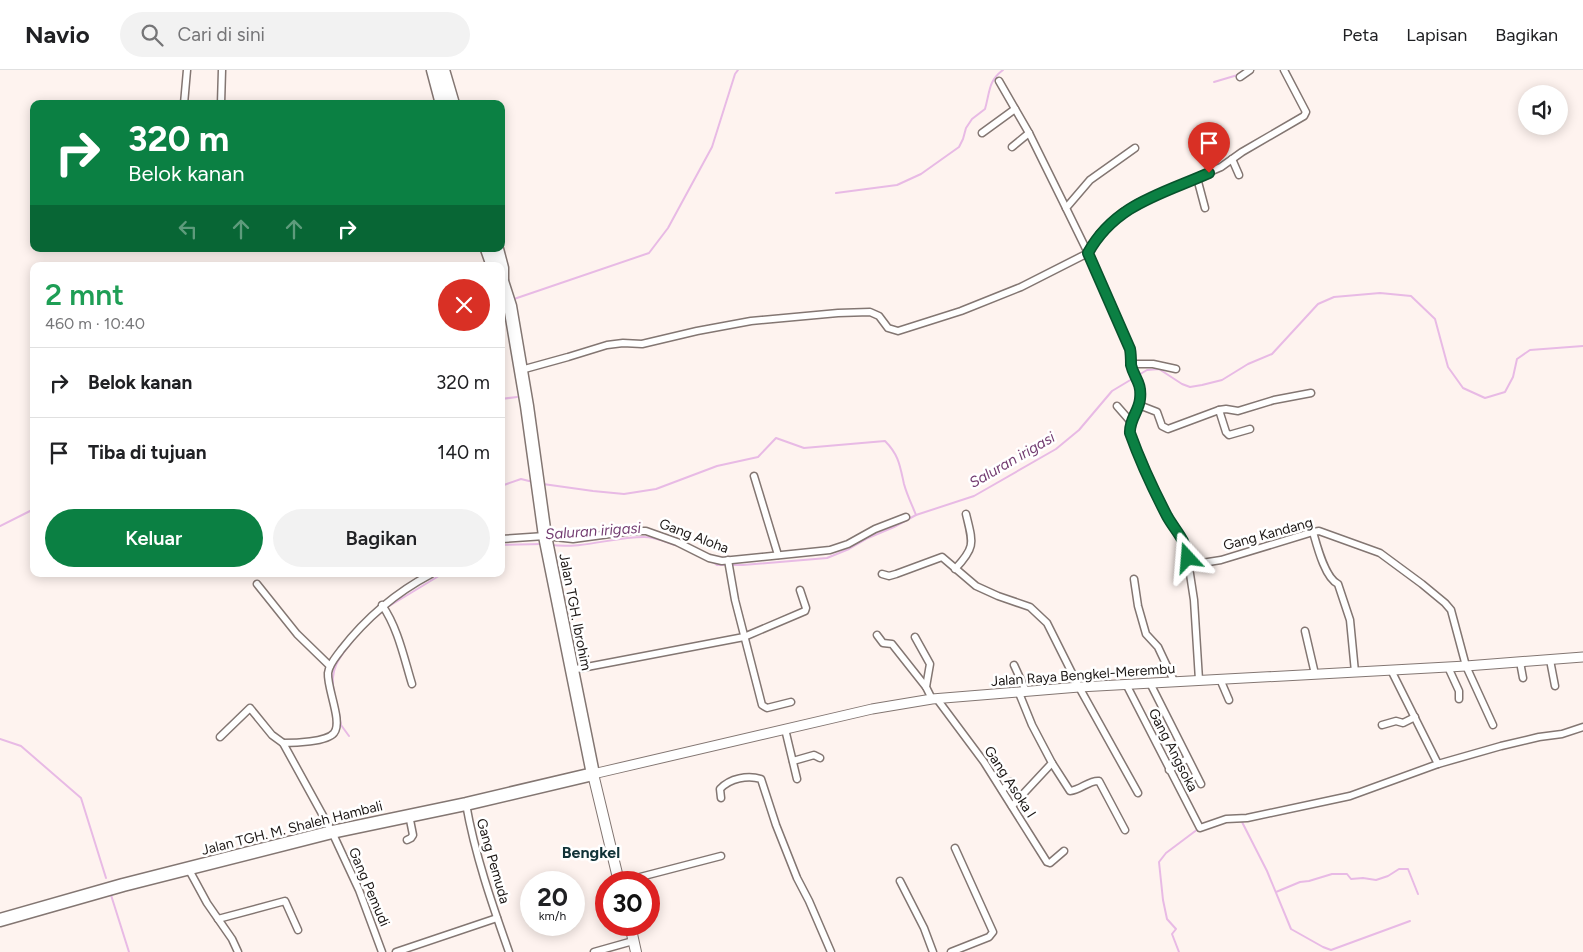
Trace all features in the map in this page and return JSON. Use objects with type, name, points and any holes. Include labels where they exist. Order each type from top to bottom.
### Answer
[{"type":"highway","points":[[433,70],[441,100]]},
{"type":"highway","points":[[443,70],[452,100]]},
{"type":"highway","name":"Jalan TGH. Ibrohim","points":[[505,289],[510,306],[521,370],[546,542],[593,774]]},
{"type":"highway","name":"Jalan TGH. M. Shaleh Hambali","points":[[0,920],[188,868],[332,832],[466,804],[593,774]]},
{"type":"main road","points":[[593,774],[617,871]]},
{"type":"main road","points":[[632,936],[636,952]]},
{"type":"street","points":[[184,100],[186,70]]},
{"type":"street","points":[[221,100],[222,70]]},
{"type":"street","points":[[1240,77],[1250,70]]},
{"type":"street","points":[[521,370],[568,358],[607,344],[642,344],[752,321],[838,312],[870,312],[879,316],[888,328],[895,331],[962,312],[1021,287],[1088,253],[1100,233],[1124,212],[1156,194],[1221,167],[1306,114],[1284,70]]},
{"type":"street","points":[[999,81],[1029,133],[1088,253],[1130,349],[1132,366],[1140,387],[1139,405],[1129,429],[1133,443],[1160,503],[1184,542],[1190,565],[1194,600],[1199,680]]},
{"type":"street","points":[[982,133],[1015,109]]},
{"type":"street","points":[[1012,147],[1029,133]]},
{"type":"street","points":[[1066,208],[1090,180],[1135,148]]},
{"type":"street","points":[[1232,159],[1239,175]]},
{"type":"street","points":[[1197,178],[1205,208]]},
{"type":"street","points":[[1132,366],[1153,364],[1176,369]]},
{"type":"street","points":[[1139,405],[1157,412],[1162,426],[1168,429],[1219,410],[1238,411],[1274,400],[1311,393]]},
{"type":"street","points":[[1117,406],[1131,422]]},
{"type":"street","points":[[1219,410],[1226,432],[1229,435],[1250,429]]},
{"type":"street","points":[[754,476],[778,555]]},
{"type":"street","points":[[955,569],[971,548],[972,538],[966,514]]},
{"type":"street","points":[[729,563],[778,555],[830,550],[848,544],[875,529],[906,517]]},
{"type":"street","name":"Gang Aloha","points":[[505,539],[546,542],[632,531],[646,531],[685,545],[709,558],[729,563],[735,600],[763,707],[768,708],[791,702]]},
{"type":"street","points":[[1313,532],[1316,544],[1332,581],[1338,584],[1350,620],[1355,672]]},
{"type":"street","name":"Gang Kandang","points":[[1190,565],[1221,560],[1313,532],[1319,532],[1380,553],[1405,570],[1445,603],[1450,610],[1466,666],[1493,725]]},
{"type":"street","points":[[882,574],[889,576],[945,558],[976,586],[1030,607],[1041,616],[1051,630],[1079,687],[1138,793]]},
{"type":"street","points":[[283,744],[330,737],[336,729],[337,719],[329,686],[328,674],[330,666],[341,655],[365,621],[384,608],[412,584],[425,577]]},
{"type":"street","points":[[1134,579],[1146,634],[1160,652],[1174,681]]},
{"type":"street","points":[[257,584],[297,634],[330,666]]},
{"type":"street","points":[[571,670],[744,637],[806,611],[800,590]]},
{"type":"street","points":[[384,608],[404,655],[412,684]]},
{"type":"street","points":[[1305,630],[1315,674]]},
{"type":"street","name":"Gang Asoka I","points":[[877,635],[883,643],[892,644],[984,762],[1047,862],[1050,863],[1064,851]]},
{"type":"street","points":[[915,637],[930,664],[926,687]]},
{"type":"street","name":"Jalan Raya Bengkel-Merembu","points":[[593,774],[872,709],[934,699],[1079,687],[1466,666],[1583,657]]},
{"type":"street","points":[[1550,660],[1555,686]]},
{"type":"street","points":[[1520,662],[1523,678]]},
{"type":"street","points":[[1014,665],[1032,725],[1052,763],[1070,791],[1077,790],[1095,781],[1100,781],[1125,830]]},
{"type":"street","points":[[1448,667],[1459,691],[1459,699]]},
{"type":"street","points":[[1391,670],[1438,764],[1501,746],[1562,734],[1583,727]]},
{"type":"street","points":[[1220,679],[1229,700]]},
{"type":"street","points":[[1150,683],[1200,784]]},
{"type":"street","name":"Gang Angsoka","points":[[1126,684],[1198,826],[1202,828],[1226,819],[1247,818],[1350,796],[1438,764]]},
{"type":"street","name":"Gang Pemudi","points":[[220,737],[250,708],[272,735],[283,744],[332,832],[359,890],[382,952]]},
{"type":"street","points":[[1382,725],[1396,722],[1404,723],[1415,717]]},
{"type":"street","points":[[785,729],[797,780]]},
{"type":"street","points":[[793,761],[814,755],[820,758]]},
{"type":"street","points":[[1169,770],[1187,760]]},
{"type":"street","points":[[1012,806],[1052,763]]},
{"type":"street","points":[[721,798],[720,789],[724,784],[752,776],[761,779],[776,825],[797,878],[831,952]]},
{"type":"street","points":[[1002,790],[1011,782]]},
{"type":"street","name":"Gang Pemuda","points":[[466,804],[477,853],[509,952]]},
{"type":"street","points":[[407,840],[412,838],[413,835],[409,815]]},
{"type":"street","points":[[951,952],[989,937],[993,932],[955,848]]},
{"type":"street","points":[[660,872],[721,856]]},
{"type":"street","points":[[188,868],[238,952]]},
{"type":"street","points":[[900,881],[924,928],[933,952]]},
{"type":"street","points":[[218,919],[285,901],[298,930]]},
{"type":"street","points":[[396,952],[497,918]]},
{"type":"street","points":[[594,952],[633,941]]},
{"type":"waterway","points":[[514,299],[649,253],[668,228],[712,147],[735,74],[738,70]]},
{"type":"waterway","points":[[836,193],[897,185],[921,174],[959,147],[966,128],[972,119],[985,109],[992,83],[1003,70]]},
{"type":"waterway","points":[[1214,82],[1241,74]]},
{"type":"waterway","name":"Saluran irigasi","points":[[711,561],[717,565],[743,565],[827,558],[849,549],[916,515],[974,496],[1056,449],[1079,430],[1112,391],[1147,370],[1159,369],[1190,387],[1222,380],[1248,364],[1272,354],[1318,304],[1334,297],[1380,293],[1411,296],[1435,319],[1448,367],[1463,388],[1485,398],[1505,392],[1513,377],[1517,359],[1530,350],[1583,346]]},
{"type":"waterway","points":[[505,398],[517,397]]},
{"type":"waterway","points":[[543,484],[624,494],[656,489],[717,466],[758,457],[776,438],[804,448],[885,441],[898,461],[905,488],[916,515]]},
{"type":"waterway","points":[[505,485],[521,479],[533,482]]},
{"type":"waterway","points":[[0,526],[30,511]]},
{"type":"waterway","name":"Saluran irigasi","points":[[551,545],[563,546],[649,537],[682,547]]},
{"type":"waterway","name":"Saluran irigasi","points":[[505,545],[542,544]]},
{"type":"waterway","name":"Saluran irigasi","points":[[386,608],[437,577]]},
{"type":"waterway","name":"Saluran irigasi","points":[[371,621],[383,611]]},
{"type":"waterway","name":"Saluran irigasi","points":[[334,692],[333,674],[335,667],[343,653],[359,633]]},
{"type":"waterway","name":"Saluran irigasi","points":[[339,714],[341,725],[349,736]]},
{"type":"waterway","points":[[0,739],[21,746],[81,798],[106,878]]},
{"type":"waterway","points":[[1241,820],[1267,871],[1291,929],[1331,950],[1410,921]]},
{"type":"waterway","points":[[1179,952],[1172,934],[1176,929],[1167,919],[1159,862],[1166,853],[1198,829]]},
{"type":"waterway","points":[[1276,892],[1300,882],[1332,874],[1347,874],[1351,879],[1376,880],[1388,876],[1399,869],[1408,869],[1418,894]]},
{"type":"waterway","points":[[111,895],[129,952]]},
{"type":"district","name":"Bengkel","points":[[591,852]]},
{"type":"route","points":[[1188,558],[1184,542],[1160,503],[1130,433],[1131,422],[1140,401],[1139,381],[1131,364],[1130,349],[1088,253],[1100,233],[1124,212],[1156,194],[1209,173]]}]
